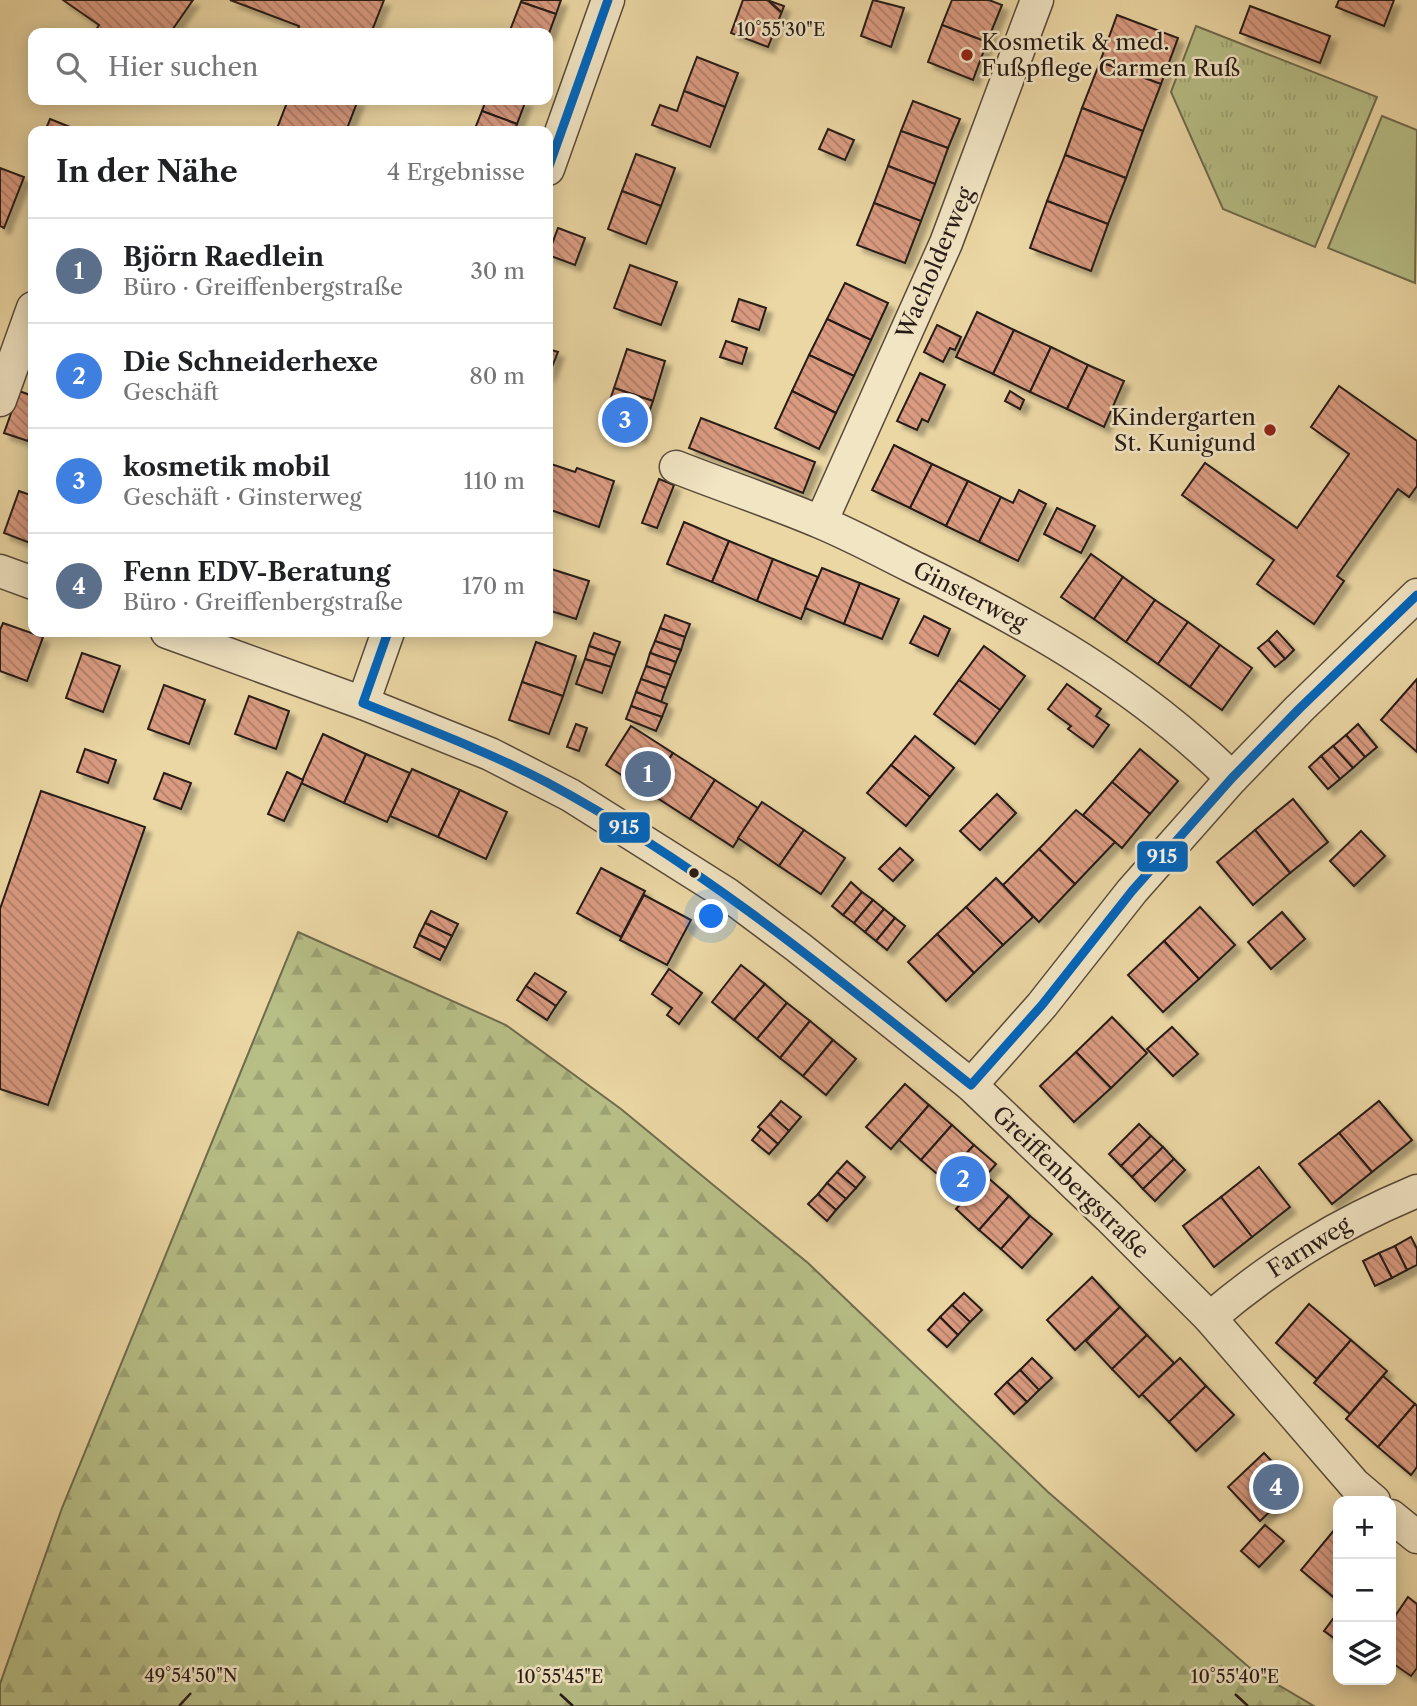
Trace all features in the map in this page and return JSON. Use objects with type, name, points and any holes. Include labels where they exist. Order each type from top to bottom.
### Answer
[{"type":"street","points":[[553,155],[608,0]]},
{"type":"street","name":"Wacholderweg","points":[[821,522],[946,243],[1037,0]]},
{"type":"street","points":[[0,400],[28,322]]},
{"type":"street","name":"Ginsterweg","points":[[676,467],[821,522],[992,605],[1077,655],[1196,743],[1232,778]]},
{"type":"street","points":[[0,571],[28,581]]},
{"type":"street","points":[[971,1085],[1042,1005],[1132,891],[1232,778],[1299,709],[1415,601]]},
{"type":"street","name":"Greiffenbergstraße","points":[[181,637],[363,703],[490,754],[570,795],[699,874],[767,924],[971,1085],[1210,1318],[1354,1484],[1368,1496]]},
{"type":"street","points":[[363,703],[386,637]]},
{"type":"street","name":"Farnweg","points":[[1210,1318],[1244,1288],[1288,1257],[1356,1218],[1417,1191]]},
{"type":"street","points":[[1396,1520],[1417,1537]]},
{"type":"green space","points":[[1196,26],[1377,97],[1315,247],[1223,209],[1171,92]]},
{"type":"green space","points":[[1382,116],[1417,130],[1415,283],[1328,248]]},
{"type":"green space","points":[[298,932],[506,1025],[621,1109],[808,1263],[1048,1492],[1251,1669],[1314,1706],[0,1706],[0,1684],[62,1508]]},
{"type":"building","points":[[63,0],[193,0],[173,28],[97,28],[99,25]]},
{"type":"building","points":[[230,0],[384,0],[373,28],[299,26]]},
{"type":"building","points":[[561,0],[556,14],[521,2]]},
{"type":"building","points":[[743,0],[767,0],[784,6],[768,47],[731,33]]},
{"type":"building","points":[[873,0],[904,8],[891,47],[861,36]]},
{"type":"building","points":[[952,0],[989,0],[1002,5],[987,42],[942,25]]},
{"type":"building","points":[[1339,0],[1394,0],[1384,26],[1336,7]]},
{"type":"building","points":[[521,2],[556,14],[551,28],[511,28]]},
{"type":"building","points":[[1250,6],[1330,36],[1320,63],[1240,33]]},
{"type":"building","points":[[1117,15],[1178,38],[1161,84],[1100,62]]},
{"type":"building","points":[[942,25],[987,42],[973,80],[928,62]]},
{"type":"building","points":[[697,57],[738,73],[725,107],[684,91]]},
{"type":"building","points":[[1100,62],[1161,84],[1143,131],[1082,108]]},
{"type":"building","points":[[684,91],[725,107],[710,147],[652,125],[660,105],[677,111]]},
{"type":"building","points":[[913,101],[960,119],[948,148],[901,131]]},
{"type":"building","points":[[286,105],[356,105],[348,126],[278,126]]},
{"type":"building","points":[[484,105],[524,105],[517,124],[482,111]]},
{"type":"building","points":[[1082,108],[1143,131],[1126,178],[1065,155]]},
{"type":"building","points":[[482,111],[517,124],[516,126],[476,126]]},
{"type":"building","points":[[50,119],[68,126],[47,126]]},
{"type":"building","points":[[828,129],[854,140],[845,160],[819,149]]},
{"type":"building","points":[[901,131],[948,148],[935,184],[888,166]]},
{"type":"building","points":[[636,154],[675,168],[661,206],[622,191]]},
{"type":"building","points":[[1065,155],[1126,178],[1108,224],[1047,201]]},
{"type":"building","points":[[888,166],[935,184],[921,221],[874,203]]},
{"type":"building","points":[[0,168],[24,177],[4,228],[0,226]]},
{"type":"building","points":[[622,191],[661,206],[646,244],[608,229]]},
{"type":"building","points":[[1047,201],[1108,224],[1091,271],[1030,248]]},
{"type":"building","points":[[874,203],[921,221],[905,263],[857,245]]},
{"type":"building","points":[[558,228],[585,238],[575,265],[553,257],[553,242]]},
{"type":"building","points":[[630,265],[677,282],[661,325],[614,308]]},
{"type":"building","points":[[845,283],[888,303],[871,340],[827,319]]},
{"type":"building","points":[[739,299],[766,308],[759,330],[732,321]]},
{"type":"building","points":[[977,312],[1014,330],[993,374],[956,357]]},
{"type":"building","points":[[827,319],[871,340],[854,376],[809,355]]},
{"type":"building","points":[[937,325],[961,337],[955,350],[950,348],[943,362],[924,352]]},
{"type":"building","points":[[1014,330],[1051,347],[1030,392],[993,374]]},
{"type":"building","points":[[726,341],[747,348],[742,364],[720,357]]},
{"type":"building","points":[[1051,347],[1088,365],[1067,409],[1030,392]]},
{"type":"building","points":[[627,349],[665,361],[653,401],[614,388]]},
{"type":"building","points":[[553,350],[558,352],[553,364]]},
{"type":"building","points":[[809,355],[854,376],[836,413],[792,391]]},
{"type":"building","points":[[1088,365],[1124,381],[1104,427],[1067,409]]},
{"type":"building","points":[[920,373],[945,385],[928,422],[922,419],[917,430],[897,421]]},
{"type":"building","points":[[1339,386],[1417,441],[1417,486],[1409,497],[1398,489],[1337,576],[1344,581],[1314,624],[1257,584],[1274,560],[1182,495],[1205,463],[1297,528],[1349,454],[1311,427]]},
{"type":"building","points":[[614,388],[653,401],[640,437],[602,424]]},
{"type":"building","points":[[19,391],[28,394],[28,441],[4,433]]},
{"type":"building","points":[[792,391],[836,413],[819,449],[775,428]]},
{"type":"building","points":[[1010,391],[1024,400],[1020,409],[1005,401]]},
{"type":"building","points":[[701,418],[815,462],[803,493],[689,448]]},
{"type":"building","points":[[894,445],[932,464],[910,508],[872,490]]},
{"type":"building","points":[[932,464],[968,481],[946,526],[910,508]]},
{"type":"building","points":[[553,465],[575,472],[577,468],[614,481],[599,527],[553,511]]},
{"type":"building","points":[[659,479],[674,485],[657,528],[642,523]]},
{"type":"building","points":[[968,481],[1001,497],[979,542],[946,526]]},
{"type":"building","points":[[1019,490],[1046,504],[1018,561],[979,542],[1001,497],[1013,503]]},
{"type":"building","points":[[19,491],[28,494],[28,542],[4,533]]},
{"type":"building","points":[[1057,508],[1095,526],[1081,553],[1044,534]]},
{"type":"building","points":[[684,522],[729,541],[712,582],[667,564]]},
{"type":"building","points":[[729,541],[773,559],[757,601],[712,582]]},
{"type":"building","points":[[1091,554],[1123,577],[1094,619],[1061,597]]},
{"type":"building","points":[[773,559],[818,577],[801,619],[757,601]]},
{"type":"building","points":[[822,568],[860,583],[844,624],[805,608]]},
{"type":"building","points":[[553,570],[589,581],[576,619],[553,612]]},
{"type":"building","points":[[1123,577],[1155,600],[1126,642],[1094,619]]},
{"type":"building","points":[[860,583],[899,599],[882,639],[844,624]]},
{"type":"building","points":[[1155,600],[1188,622],[1158,664],[1126,642]]},
{"type":"building","points":[[665,615],[690,624],[685,637],[660,628]]},
{"type":"building","points":[[924,616],[950,629],[938,656],[910,643]]},
{"type":"building","points":[[1188,622],[1220,645],[1190,687],[1158,664]]},
{"type":"building","points":[[3,623],[28,632],[28,637],[43,637],[27,681],[0,671],[0,630]]},
{"type":"building","points":[[660,628],[685,637],[681,650],[655,641]]},
{"type":"building","points":[[1277,631],[1294,650],[1285,659],[1268,640]]},
{"type":"building","points":[[594,633],[620,642],[615,655],[589,646]]},
{"type":"building","points":[[1268,640],[1285,659],[1275,667],[1258,648]]},
{"type":"building","points":[[655,641],[681,650],[676,662],[650,653]]},
{"type":"building","points":[[536,642],[576,656],[563,696],[522,682]]},
{"type":"building","points":[[1220,645],[1252,668],[1222,710],[1190,687]]},
{"type":"building","points":[[589,646],[615,655],[611,667],[585,659]]},
{"type":"building","points":[[984,646],[1025,676],[1000,710],[959,680]]},
{"type":"building","points":[[82,653],[120,666],[103,712],[66,698]]},
{"type":"building","points":[[650,653],[676,662],[671,675],[646,666]]},
{"type":"building","points":[[585,659],[611,667],[602,693],[576,684]]},
{"type":"building","points":[[646,666],[671,675],[666,688],[641,679]]},
{"type":"building","points":[[641,679],[666,688],[661,702],[636,692]]},
{"type":"building","points":[[1417,679],[1417,752],[1381,720]]},
{"type":"building","points":[[959,680],[1000,710],[975,744],[934,714]]},
{"type":"building","points":[[522,682],[563,696],[549,734],[509,720]]},
{"type":"building","points":[[1067,684],[1101,709],[1096,716],[1109,725],[1093,747],[1068,729],[1071,726],[1048,709]]},
{"type":"building","points":[[164,685],[205,700],[189,744],[148,729]]},
{"type":"building","points":[[636,692],[667,704],[662,717],[631,706]]},
{"type":"building","points":[[249,696],[289,711],[276,749],[235,734]]},
{"type":"building","points":[[631,706],[662,717],[656,731],[626,719]]},
{"type":"building","points":[[576,724],[587,728],[579,751],[567,747]]},
{"type":"building","points":[[1358,724],[1377,747],[1365,757],[1346,735]]},
{"type":"building","points":[[631,726],[673,753],[648,792],[606,765]]},
{"type":"building","points":[[323,734],[366,754],[344,803],[301,783]]},
{"type":"building","points":[[1346,735],[1365,757],[1353,768],[1333,746]]},
{"type":"building","points":[[915,736],[954,768],[930,797],[891,765]]},
{"type":"building","points":[[1333,746],[1353,768],[1340,779],[1321,756]]},
{"type":"building","points":[[85,749],[116,760],[108,783],[77,772]]},
{"type":"building","points":[[1140,749],[1178,781],[1150,814],[1112,782]]},
{"type":"building","points":[[673,753],[715,780],[690,819],[648,792]]},
{"type":"building","points":[[366,754],[410,773],[387,822],[344,803]]},
{"type":"building","points":[[1321,756],[1340,779],[1328,789],[1309,767]]},
{"type":"building","points":[[891,765],[930,797],[906,826],[867,793]]},
{"type":"building","points":[[412,769],[460,790],[438,837],[390,816]]},
{"type":"building","points":[[287,772],[303,780],[284,821],[268,814]]},
{"type":"building","points":[[164,773],[191,783],[181,809],[154,799]]},
{"type":"building","points":[[715,780],[758,808],[733,847],[690,819]]},
{"type":"building","points":[[1112,782],[1150,814],[1122,848],[1083,815]]},
{"type":"building","points":[[460,790],[507,812],[486,859],[438,837]]},
{"type":"building","points":[[41,791],[145,827],[48,1105],[0,1089],[0,909]]},
{"type":"building","points":[[997,794],[1016,813],[980,850],[960,831]]},
{"type":"building","points":[[1293,799],[1328,842],[1290,873],[1255,830]]},
{"type":"building","points":[[762,802],[804,830],[779,866],[738,838]]},
{"type":"building","points":[[1076,810],[1115,842],[1075,884],[1039,849]]},
{"type":"building","points":[[804,830],[845,858],[821,894],[779,866]]},
{"type":"building","points":[[1255,830],[1290,873],[1253,905],[1217,862]]},
{"type":"building","points":[[1361,831],[1385,856],[1354,886],[1330,861]]},
{"type":"building","points":[[900,848],[913,860],[893,881],[879,869]]},
{"type":"building","points":[[1039,849],[1075,884],[1039,922],[1003,885]]},
{"type":"building","points":[[601,868],[645,891],[621,937],[577,913]]},
{"type":"building","points":[[996,878],[1033,917],[1003,945],[966,907]]},
{"type":"building","points":[[851,882],[862,892],[843,915],[832,906]]},
{"type":"building","points":[[862,892],[873,900],[854,923],[843,915]]},
{"type":"building","points":[[644,895],[691,920],[667,965],[620,940]]},
{"type":"building","points":[[873,900],[884,909],[865,932],[854,923]]},
{"type":"building","points":[[966,907],[1003,945],[974,973],[937,934]]},
{"type":"building","points":[[1200,907],[1235,945],[1199,979],[1164,941]]},
{"type":"building","points":[[884,909],[895,918],[876,941],[865,932]]},
{"type":"building","points":[[431,911],[458,924],[452,936],[425,923]]},
{"type":"building","points":[[1282,912],[1305,939],[1271,969],[1248,942]]},
{"type":"building","points":[[895,918],[905,926],[887,950],[876,941]]},
{"type":"building","points":[[425,923],[452,936],[446,948],[419,935]]},
{"type":"building","points":[[937,934],[974,973],[946,1001],[908,962]]},
{"type":"building","points":[[419,935],[446,948],[440,960],[414,947]]},
{"type":"building","points":[[1164,941],[1199,979],[1163,1012],[1128,975]]},
{"type":"building","points":[[741,965],[765,984],[734,1020],[712,1002]]},
{"type":"building","points":[[669,969],[702,993],[679,1024],[667,1015],[672,1008],[652,994]]},
{"type":"building","points":[[535,973],[566,992],[556,1006],[526,986]]},
{"type":"building","points":[[765,984],[787,1003],[757,1039],[734,1020]]},
{"type":"building","points":[[526,986],[556,1006],[547,1020],[517,1000]]},
{"type":"building","points":[[787,1003],[810,1021],[780,1058],[757,1039]]},
{"type":"building","points":[[1112,1017],[1147,1053],[1111,1088],[1076,1052]]},
{"type":"building","points":[[810,1021],[833,1040],[803,1076],[780,1058]]},
{"type":"building","points":[[1172,1027],[1198,1054],[1173,1076],[1147,1049]]},
{"type":"building","points":[[833,1040],[856,1059],[826,1095],[803,1076]]},
{"type":"building","points":[[1076,1052],[1111,1088],[1074,1122],[1040,1086]]},
{"type":"building","points":[[905,1084],[929,1105],[891,1149],[866,1127]]},
{"type":"building","points":[[781,1101],[801,1117],[789,1131],[770,1114]]},
{"type":"building","points":[[1379,1101],[1412,1140],[1372,1172],[1339,1133]]},
{"type":"building","points":[[929,1105],[952,1125],[921,1160],[899,1140]]},
{"type":"building","points":[[770,1114],[789,1131],[778,1144],[758,1127]]},
{"type":"building","points":[[1139,1124],[1151,1136],[1121,1166],[1109,1154]]},
{"type":"building","points":[[952,1125],[974,1145],[943,1179],[921,1160]]},
{"type":"building","points":[[761,1129],[778,1144],[769,1154],[752,1140]]},
{"type":"building","points":[[1339,1133],[1372,1172],[1332,1204],[1299,1164]]},
{"type":"building","points":[[1151,1136],[1163,1147],[1132,1177],[1121,1166]]},
{"type":"building","points":[[974,1145],[996,1164],[966,1199],[943,1179]]},
{"type":"building","points":[[1163,1147],[1174,1159],[1143,1189],[1132,1177]]},
{"type":"building","points":[[1174,1159],[1185,1170],[1155,1201],[1143,1189]]},
{"type":"building","points":[[847,1161],[865,1177],[856,1188],[837,1172]]},
{"type":"building","points":[[1259,1167],[1290,1207],[1252,1237],[1221,1197]]},
{"type":"building","points":[[837,1172],[856,1188],[846,1199],[827,1183]]},
{"type":"building","points":[[986,1176],[1009,1196],[979,1230],[956,1209]]},
{"type":"building","points":[[827,1183],[846,1199],[836,1210],[818,1194]]},
{"type":"building","points":[[818,1194],[836,1210],[827,1221],[808,1204]]},
{"type":"building","points":[[1009,1196],[1030,1216],[1001,1249],[979,1230]]},
{"type":"building","points":[[1221,1197],[1252,1237],[1214,1267],[1183,1226]]},
{"type":"building","points":[[1030,1216],[1052,1234],[1022,1268],[1001,1249]]},
{"type":"building","points":[[1411,1237],[1417,1249],[1417,1265],[1407,1270],[1395,1246]]},
{"type":"building","points":[[1395,1246],[1407,1270],[1392,1278],[1379,1253]]},
{"type":"building","points":[[1379,1253],[1392,1278],[1375,1286],[1363,1261]]},
{"type":"building","points":[[1092,1277],[1120,1307],[1075,1350],[1047,1320]]},
{"type":"building","points":[[964,1293],[982,1310],[970,1322],[952,1305]]},
{"type":"building","points":[[1309,1304],[1351,1340],[1317,1379],[1276,1343]]},
{"type":"building","points":[[952,1305],[970,1322],[958,1335],[940,1317]]},
{"type":"building","points":[[1120,1307],[1147,1335],[1112,1369],[1086,1341]]},
{"type":"building","points":[[940,1317],[958,1335],[947,1347],[928,1330]]},
{"type":"building","points":[[1147,1335],[1174,1363],[1139,1397],[1112,1369]]},
{"type":"building","points":[[1351,1340],[1387,1371],[1350,1414],[1314,1383]]},
{"type":"building","points":[[1032,1358],[1052,1378],[1039,1390],[1020,1370]]},
{"type":"building","points":[[1180,1358],[1206,1386],[1169,1422],[1142,1394]]},
{"type":"building","points":[[1020,1370],[1039,1390],[1027,1402],[1007,1382]]},
{"type":"building","points":[[1383,1376],[1415,1404],[1378,1447],[1346,1419]]},
{"type":"building","points":[[1007,1382],[1027,1402],[1014,1414],[995,1394]]},
{"type":"building","points":[[1206,1386],[1234,1415],[1196,1451],[1169,1422]]},
{"type":"building","points":[[1415,1404],[1417,1467],[1411,1475],[1378,1447]]},
{"type":"building","points":[[1264,1453],[1296,1487],[1260,1521],[1228,1487]]},
{"type":"building","points":[[1265,1525],[1284,1541],[1259,1567],[1241,1551]]},
{"type":"building","points":[[1333,1531],[1333,1597],[1301,1570]]},
{"type":"building","points":[[1408,1597],[1417,1604],[1417,1668],[1411,1676],[1396,1666],[1396,1615]]},
{"type":"building","points":[[1333,1619],[1333,1637],[1324,1631]]},
{"type":"transit line","name":"915","points":[[553,155],[608,0]]},
{"type":"transit line","name":"915","points":[[386,637],[363,703],[526,772],[605,815],[766,924],[971,1085],[1042,1005],[1132,891],[1232,778],[1417,595]]},
{"type":"place","name":"Kosmetik & med. Fußpflege Carmen Ruß","points":[[967,55]]},
{"type":"place","name":"kosmetik mobil","points":[[625,420]]},
{"type":"place","name":"Kindergarten St. Kunigund","points":[[1270,430]]},
{"type":"place","name":"Björn Raedlein","points":[[648,774]]},
{"type":"place","name":"Die Schneiderhexe","points":[[963,1179]]},
{"type":"place","name":"Fenn EDV-Beratung","points":[[1276,1487]]}]
